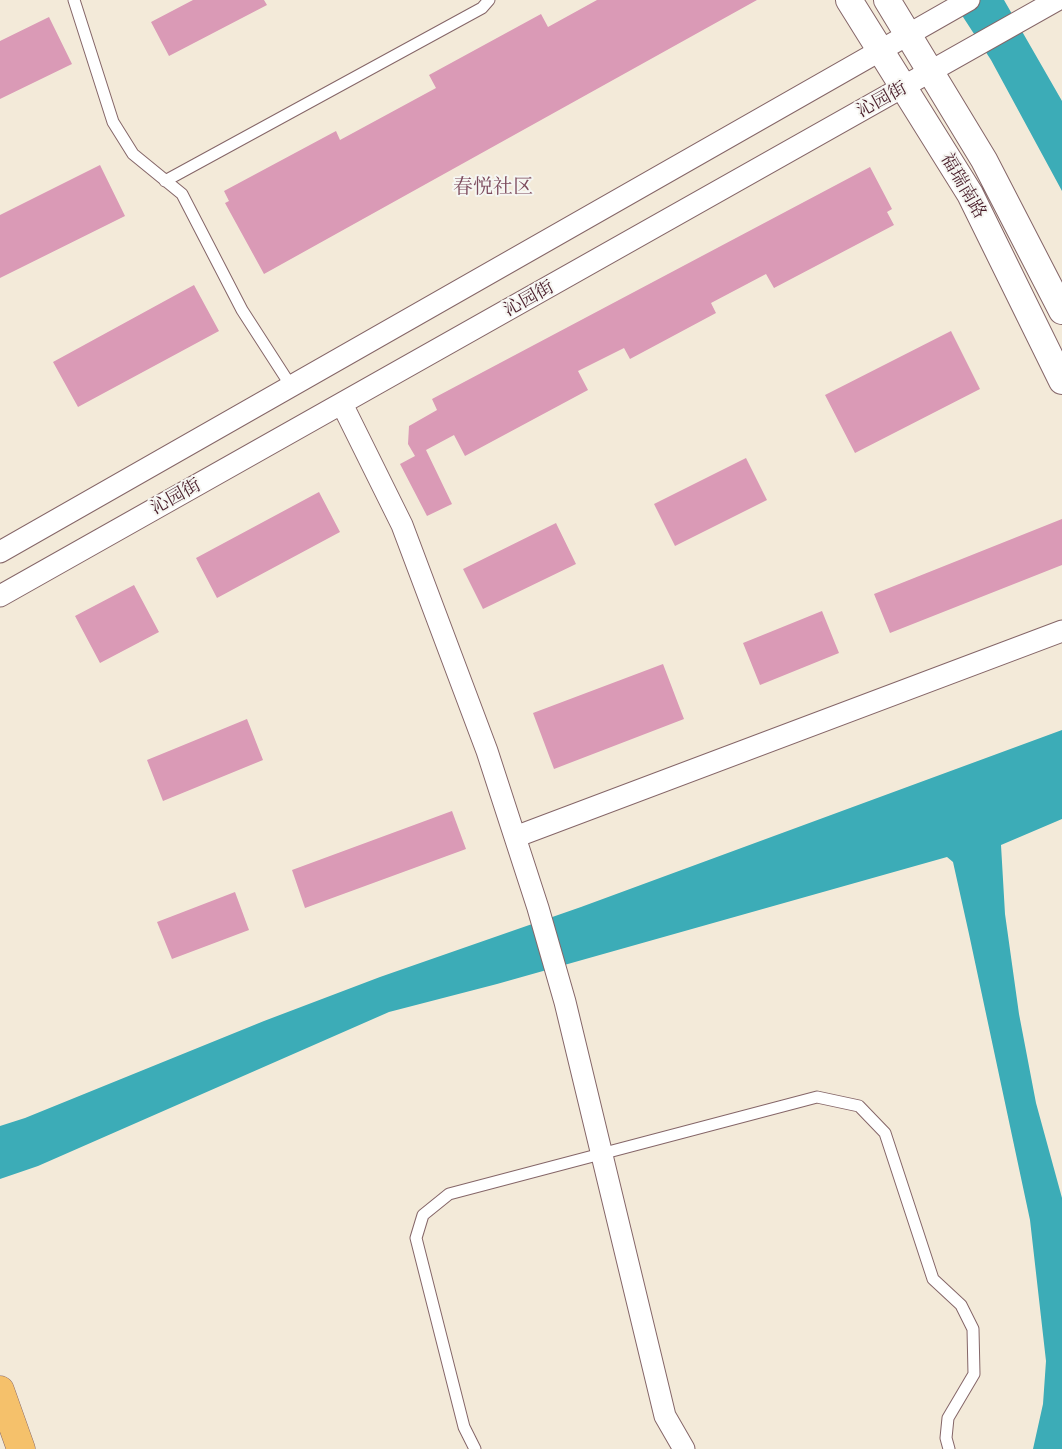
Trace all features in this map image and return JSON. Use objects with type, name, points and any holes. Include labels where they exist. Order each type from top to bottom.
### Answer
[{"type":"highway","points":[[0,1390],[21,1449]]},
{"type":"street","name":"福瑞南路","points":[[849,0],[970,194],[1062,381]]},
{"type":"street","name":"福瑞南路","points":[[887,0],[984,160],[1062,311]]},
{"type":"street","points":[[0,552],[969,0]]},
{"type":"street","name":"沁园街","points":[[0,596],[904,88],[1057,0]]},
{"type":"street","points":[[342,404],[402,525],[487,751],[538,908],[564,1002],[665,1416],[684,1449]]},
{"type":"street","points":[[515,837],[1062,631]]},
{"type":"lane","points":[[74,0],[113,122],[133,154],[182,194],[242,310],[291,386]]},
{"type":"lane","points":[[165,181],[482,8],[489,0]]},
{"type":"lane","points":[[475,1449],[464,1427],[416,1238],[423,1216],[449,1194],[817,1097],[859,1106],[885,1134],[933,1279],[962,1306],[973,1329],[974,1374],[948,1418],[946,1438],[949,1449]]},
{"type":"water","points":[[952,0],[1004,0],[1062,101],[1062,191],[991,60]]},
{"type":"water","points":[[1062,730],[1062,819],[1001,845],[1005,914],[1019,1014],[1036,1103],[1062,1198],[1062,1449],[1033,1449],[1043,1404],[1046,1361],[1030,1220],[953,862],[947,857],[497,984],[389,1012],[38,1166],[0,1179],[0,1126],[25,1118],[264,1021],[380,977],[581,907]]},
{"type":"building","points":[[193,0],[264,0],[267,5],[169,56],[151,22]]},
{"type":"building","points":[[597,0],[757,0],[264,274],[225,203],[229,201],[224,191],[336,131],[340,140],[436,88],[429,75],[541,14],[548,27]]},
{"type":"building","points":[[49,17],[72,64],[0,99],[0,41]]},
{"type":"building","points":[[100,165],[125,216],[0,278],[0,215]]},
{"type":"building","points":[[870,167],[892,209],[887,212],[894,225],[774,288],[766,274],[711,303],[716,313],[630,359],[624,348],[578,371],[588,390],[465,456],[454,435],[426,450],[452,504],[427,516],[400,464],[415,456],[408,444],[409,426],[437,410],[432,399]]},
{"type":"building","points":[[194,285],[219,331],[78,407],[53,362]]},
{"type":"building","points":[[951,331],[980,389],[855,453],[825,395]]},
{"type":"building","points":[[746,458],[767,500],[675,546],[654,504]]},
{"type":"building","points":[[319,492],[340,532],[217,598],[196,558]]},
{"type":"building","points":[[1062,519],[1062,565],[890,633],[874,594]]},
{"type":"building","points":[[556,523],[576,564],[483,609],[463,569]]},
{"type":"building","points":[[134,585],[159,632],[100,663],[75,616]]},
{"type":"building","points":[[822,611],[839,653],[760,685],[743,643]]},
{"type":"building","points":[[663,664],[684,719],[554,769],[533,713]]},
{"type":"building","points":[[247,719],[263,760],[163,801],[147,760]]},
{"type":"building","points":[[452,811],[466,849],[305,908],[292,870]]},
{"type":"building","points":[[235,892],[249,930],[172,959],[157,922]]},
{"type":"district","name":"春悦社区","points":[[493,188]]}]
